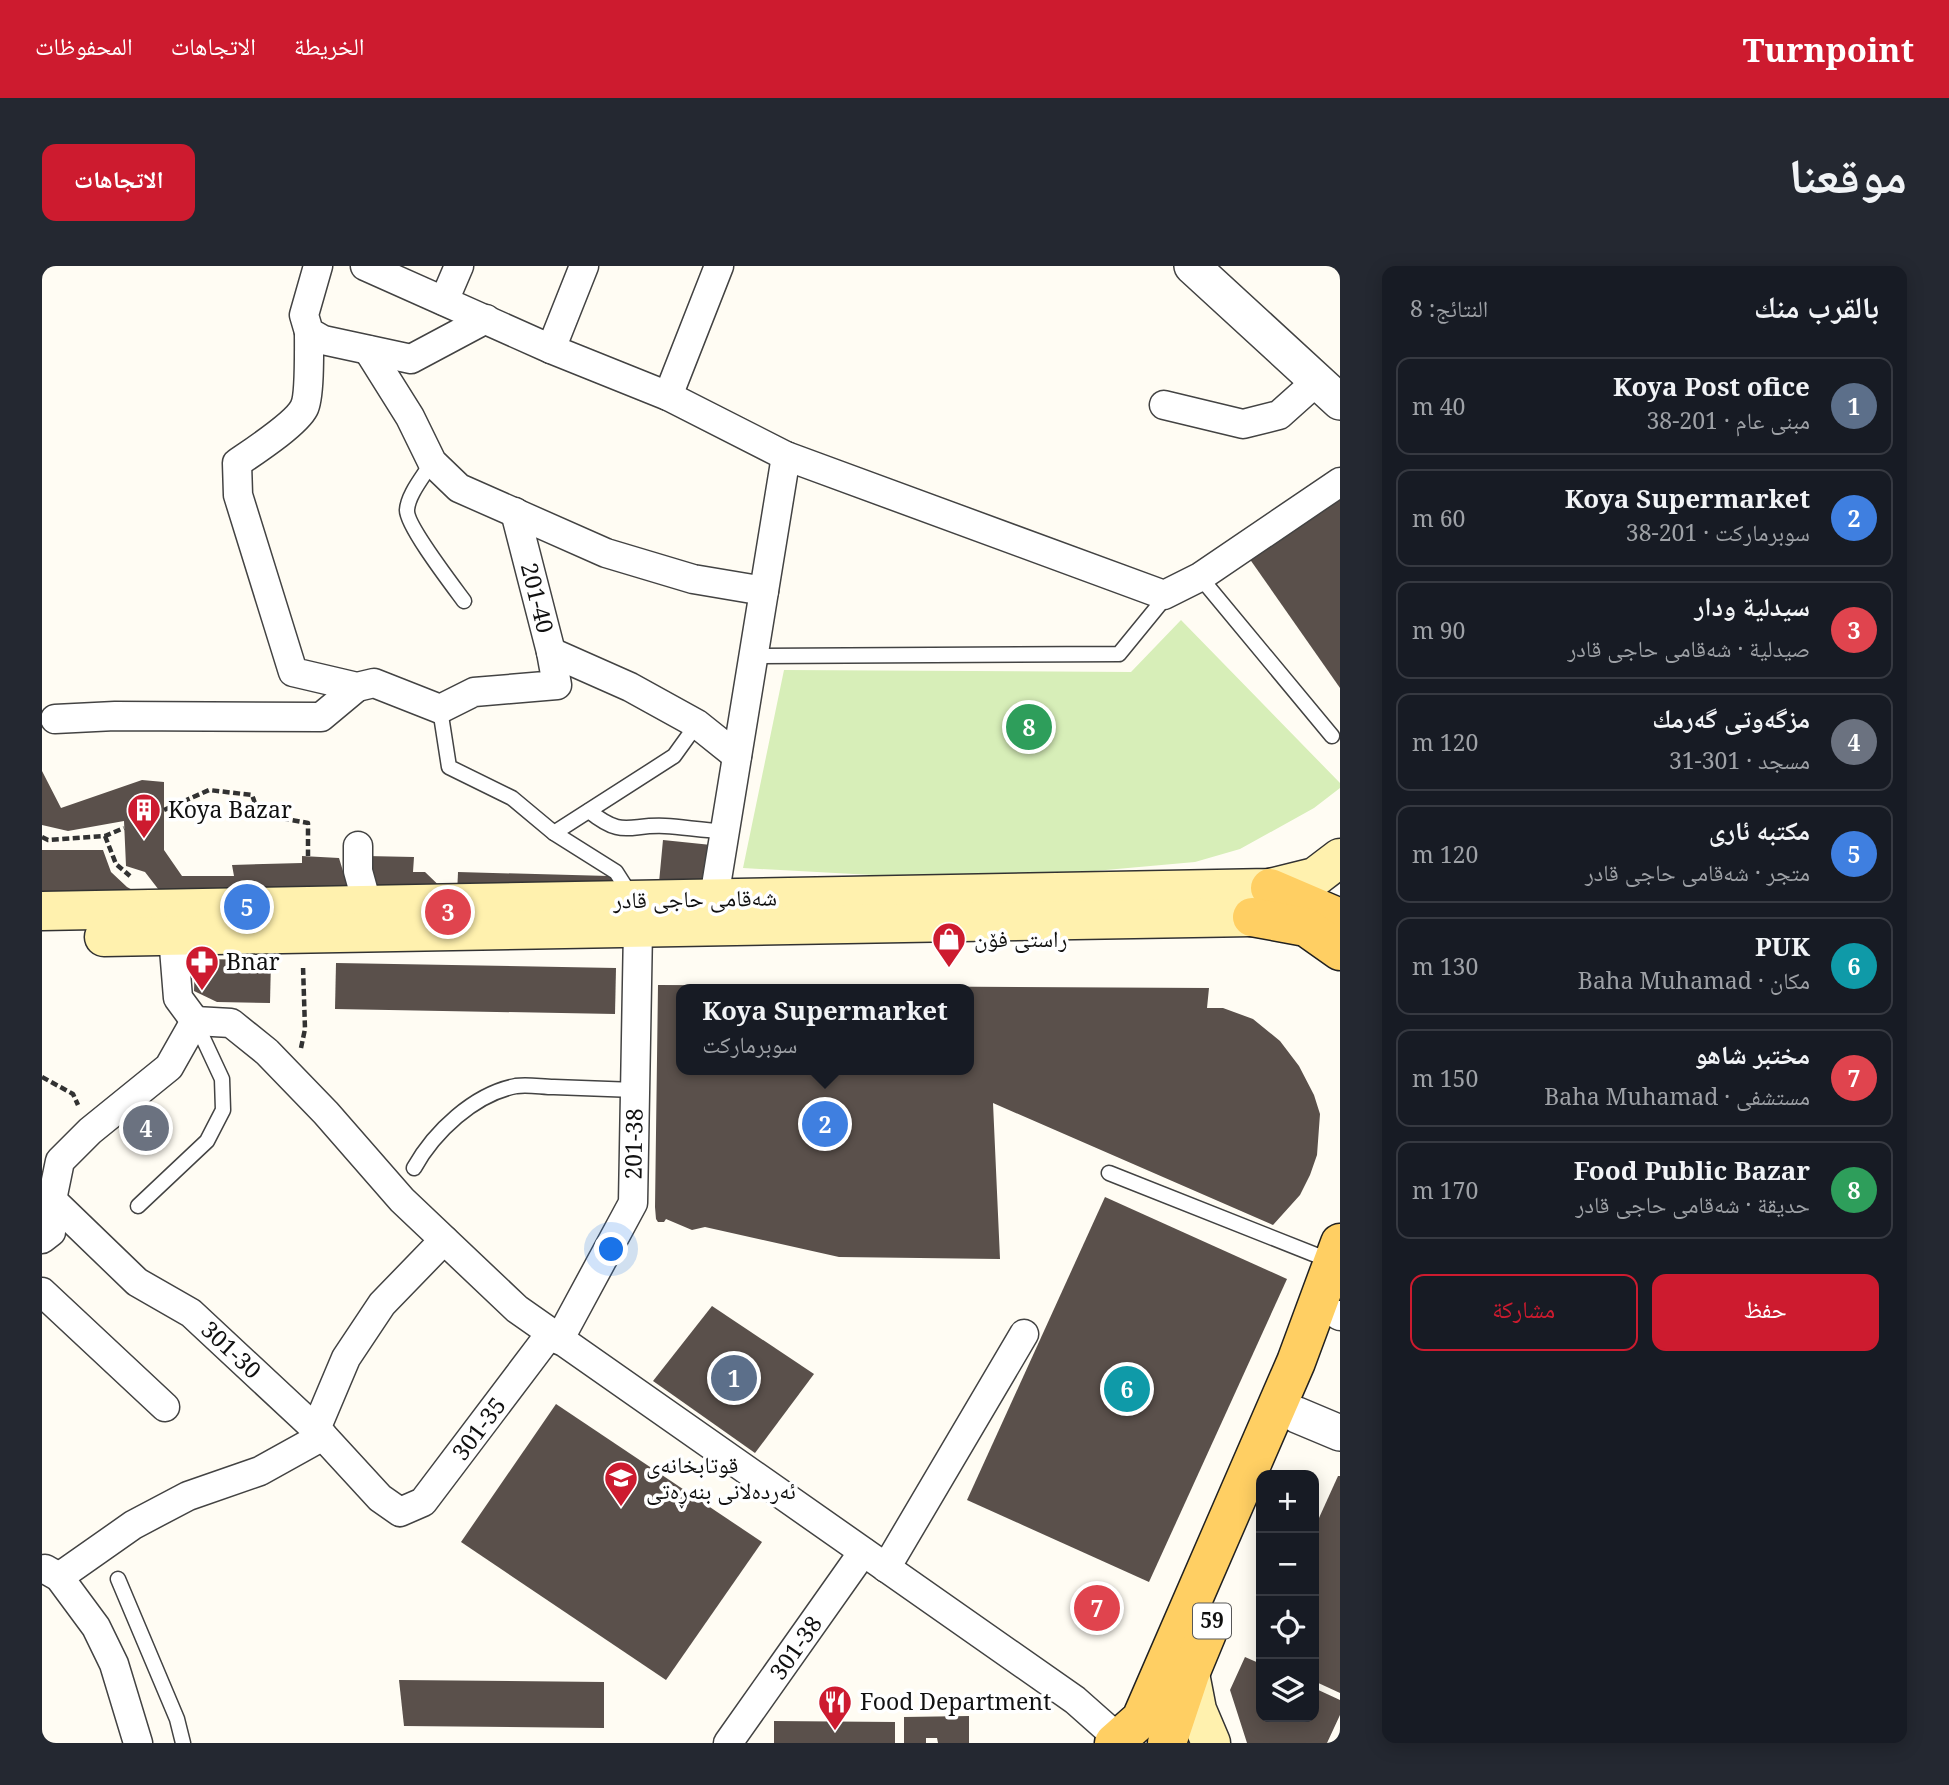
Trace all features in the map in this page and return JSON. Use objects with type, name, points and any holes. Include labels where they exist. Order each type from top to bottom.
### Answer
[{"type":"main road","name":"شەقامی حاجی قادر","points":[[42,938],[302,933],[636,915],[1261,903],[1315,877],[1340,859]]},
{"type":"main road","name":"شەقامی حاجی قادر","points":[[42,911],[381,905],[636,915],[714,898],[1261,903],[1334,911]]},
{"type":"main road","points":[[1261,903],[1306,927],[1340,951]]},
{"type":"main road","name":"59","points":[[1150,1721],[1296,1362],[1336,1252]]},
{"type":"main road","points":[[1274,1470],[1339,1314]]},
{"type":"main road","name":"59","points":[[1150,1721],[1256,1511]]},
{"type":"main road","points":[[1150,1721],[1197,1710],[1211,1743]]},
{"type":"street","points":[[318,266],[304,315],[309,332],[304,408],[286,426],[237,463],[238,495],[293,672],[357,687],[374,683],[440,709]]},
{"type":"street","points":[[365,266],[551,349],[668,396],[786,456],[1164,595],[1200,577],[1340,482]]},
{"type":"street","points":[[444,300],[459,266]]},
{"type":"street","points":[[551,349],[584,266]]},
{"type":"street","points":[[668,396],[719,266]]},
{"type":"street","points":[[1164,405],[1243,424],[1279,415],[1329,392],[1192,266]]},
{"type":"street","points":[[309,332],[323,340],[411,359],[486,319]]},
{"type":"street","points":[[368,350],[410,417],[432,462],[458,488],[606,553],[650,568],[764,591]]},
{"type":"street","points":[[714,898],[786,456]]},
{"type":"street","name":"201-40","points":[[440,709],[474,692],[557,685],[515,512]]},
{"type":"street","points":[[551,652],[630,687],[696,724],[737,756]]},
{"type":"street","points":[[55,719],[115,716],[321,717],[357,687]]},
{"type":"street","points":[[358,846],[358,871],[366,900],[381,905]]},
{"type":"street","name":"201-38","points":[[555,1337],[633,1203],[636,915]]},
{"type":"street","points":[[173,936],[178,999],[195,1021],[232,1023],[267,1052],[326,1113],[402,1200],[517,1309],[1075,1700],[1150,1721]]},
{"type":"street","points":[[42,1239],[51,1232],[52,1200],[60,1161],[90,1131],[169,1067],[195,1021]]},
{"type":"street","name":"301-30","points":[[52,1200],[137,1282],[191,1313],[319,1432],[380,1498],[400,1512]]},
{"type":"street","points":[[138,1743],[114,1664],[96,1627],[50,1572],[188,1496],[260,1471],[319,1432],[346,1358],[382,1304],[444,1240]]},
{"type":"street","points":[[42,1292],[165,1407]]},
{"type":"street","name":"301-38","points":[[728,1743],[874,1560],[1024,1334]]},
{"type":"street","name":"301-35","points":[[400,1512],[423,1502],[555,1337]]},
{"type":"street","points":[[1297,1415],[1340,1433]]},
{"type":"lane","points":[[432,462],[409,501],[406,513],[413,528],[464,601]]},
{"type":"lane","points":[[1200,577],[1332,736]]},
{"type":"lane","points":[[754,656],[1119,654],[1168,593]]},
{"type":"lane","points":[[440,709],[449,767],[512,798],[554,833],[616,872],[636,915]]},
{"type":"lane","points":[[554,833],[674,756],[696,724]]},
{"type":"lane","points":[[589,811],[605,824],[628,830],[664,826],[725,831]]},
{"type":"lane","points":[[138,1206],[207,1141],[223,1110],[222,1079],[195,1021]]},
{"type":"lane","points":[[414,1168],[424,1149],[442,1130],[474,1105],[497,1092],[518,1086],[635,1090]]},
{"type":"lane","points":[[1109,1173],[1336,1252]]},
{"type":"lane","points":[[118,1579],[177,1719],[183,1743]]},
{"type":"path","points":[[164,810],[209,790],[252,795],[259,814],[308,823],[308,856]]},
{"type":"path","points":[[42,837],[48,840],[105,836],[124,828]]},
{"type":"path","points":[[289,1074],[299,1059],[305,1028],[302,933]]},
{"type":"path","points":[[42,1077],[74,1094],[90,1131]]},
{"type":"green space","points":[[1181,620],[1340,783],[1340,788],[1314,808],[1240,849],[1195,862],[982,881],[743,868],[784,670],[1131,672]]},
{"type":"building","points":[[1340,495],[1340,688],[1249,558]]},
{"type":"building","name":"Koya Bazar","points":[[42,771],[61,808],[142,780],[164,782],[164,850],[182,876],[234,876],[232,865],[302,863],[302,856],[339,858],[350,894],[162,894],[145,872],[126,866],[124,821],[68,831],[42,825]]},
{"type":"building","points":[[663,840],[721,846],[711,892],[658,893]]},
{"type":"building","points":[[42,850],[103,850],[111,872],[127,887],[141,895],[42,902]]},
{"type":"building","points":[[366,856],[414,857],[413,872],[425,872],[450,896],[371,892]]},
{"type":"building","points":[[458,872],[609,876],[624,894],[457,895]]},
{"type":"building","points":[[195,959],[271,960],[270,1003],[217,1002],[194,991]]},
{"type":"building","points":[[336,963],[616,968],[615,1014],[335,1009]]},
{"type":"building","points":[[658,985],[676,985],[676,1075],[974,1075],[974,987],[1209,988],[1207,1008],[1223,1008],[1253,1019],[1280,1041],[1299,1066],[1314,1095],[1320,1114],[1317,1155],[1310,1175],[1300,1195],[1273,1225],[993,1103],[1000,1259],[839,1257],[705,1227],[692,1230],[666,1219],[664,1222],[658,1222]]},
{"type":"building","points":[[1105,1197],[1287,1279],[1149,1582],[967,1500]]},
{"type":"building","points":[[712,1306],[814,1374],[755,1453],[653,1381]]},
{"type":"building","points":[[556,1404],[762,1542],[666,1680],[461,1542]]},
{"type":"building","points":[[1340,1476],[1340,1693],[1319,1683],[1319,1518]]},
{"type":"building","points":[[1245,1657],[1256,1662],[1256,1722],[1319,1722],[1319,1690],[1340,1700],[1340,1715],[1327,1743],[1247,1743],[1230,1690]]},
{"type":"building","points":[[399,1680],[604,1682],[604,1728],[404,1726]]},
{"type":"building","points":[[969,1716],[969,1743],[938,1743],[937,1738],[926,1738],[926,1743],[904,1743],[904,1717]]},
{"type":"building","name":"Food Department","points":[[774,1721],[895,1722],[895,1743],[774,1743]]},
{"type":"place","name":"Food Public Bazar","points":[[1029,727]]},
{"type":"place","name":"Koya Bazar","points":[[144,840]]},
{"type":"place","name":"مكتبە ئارى","points":[[247,907]]},
{"type":"place","name":"سيدلية ودار","points":[[448,912]]},
{"type":"place","name":"راستى فۆن","points":[[949,969]]},
{"type":"place","name":"Bnar","points":[[202,992]]},
{"type":"place","name":"Koya Supermarket","points":[[825,1124]]},
{"type":"place","name":"مزگه‌وتی گه‌رمك","points":[[146,1128]]},
{"type":"place","name":"Koya Post ofice","points":[[734,1378]]},
{"type":"place","name":"PUK","points":[[1127,1389]]},
{"type":"place","name":"قوتابخانه‌ی ئه‌رده‌لانی بنه‌ڕه‌تی","points":[[621,1508]]},
{"type":"place","name":"مختبر شاهو","points":[[1097,1608]]},
{"type":"place","name":"Food Department","points":[[835,1732]]}]
